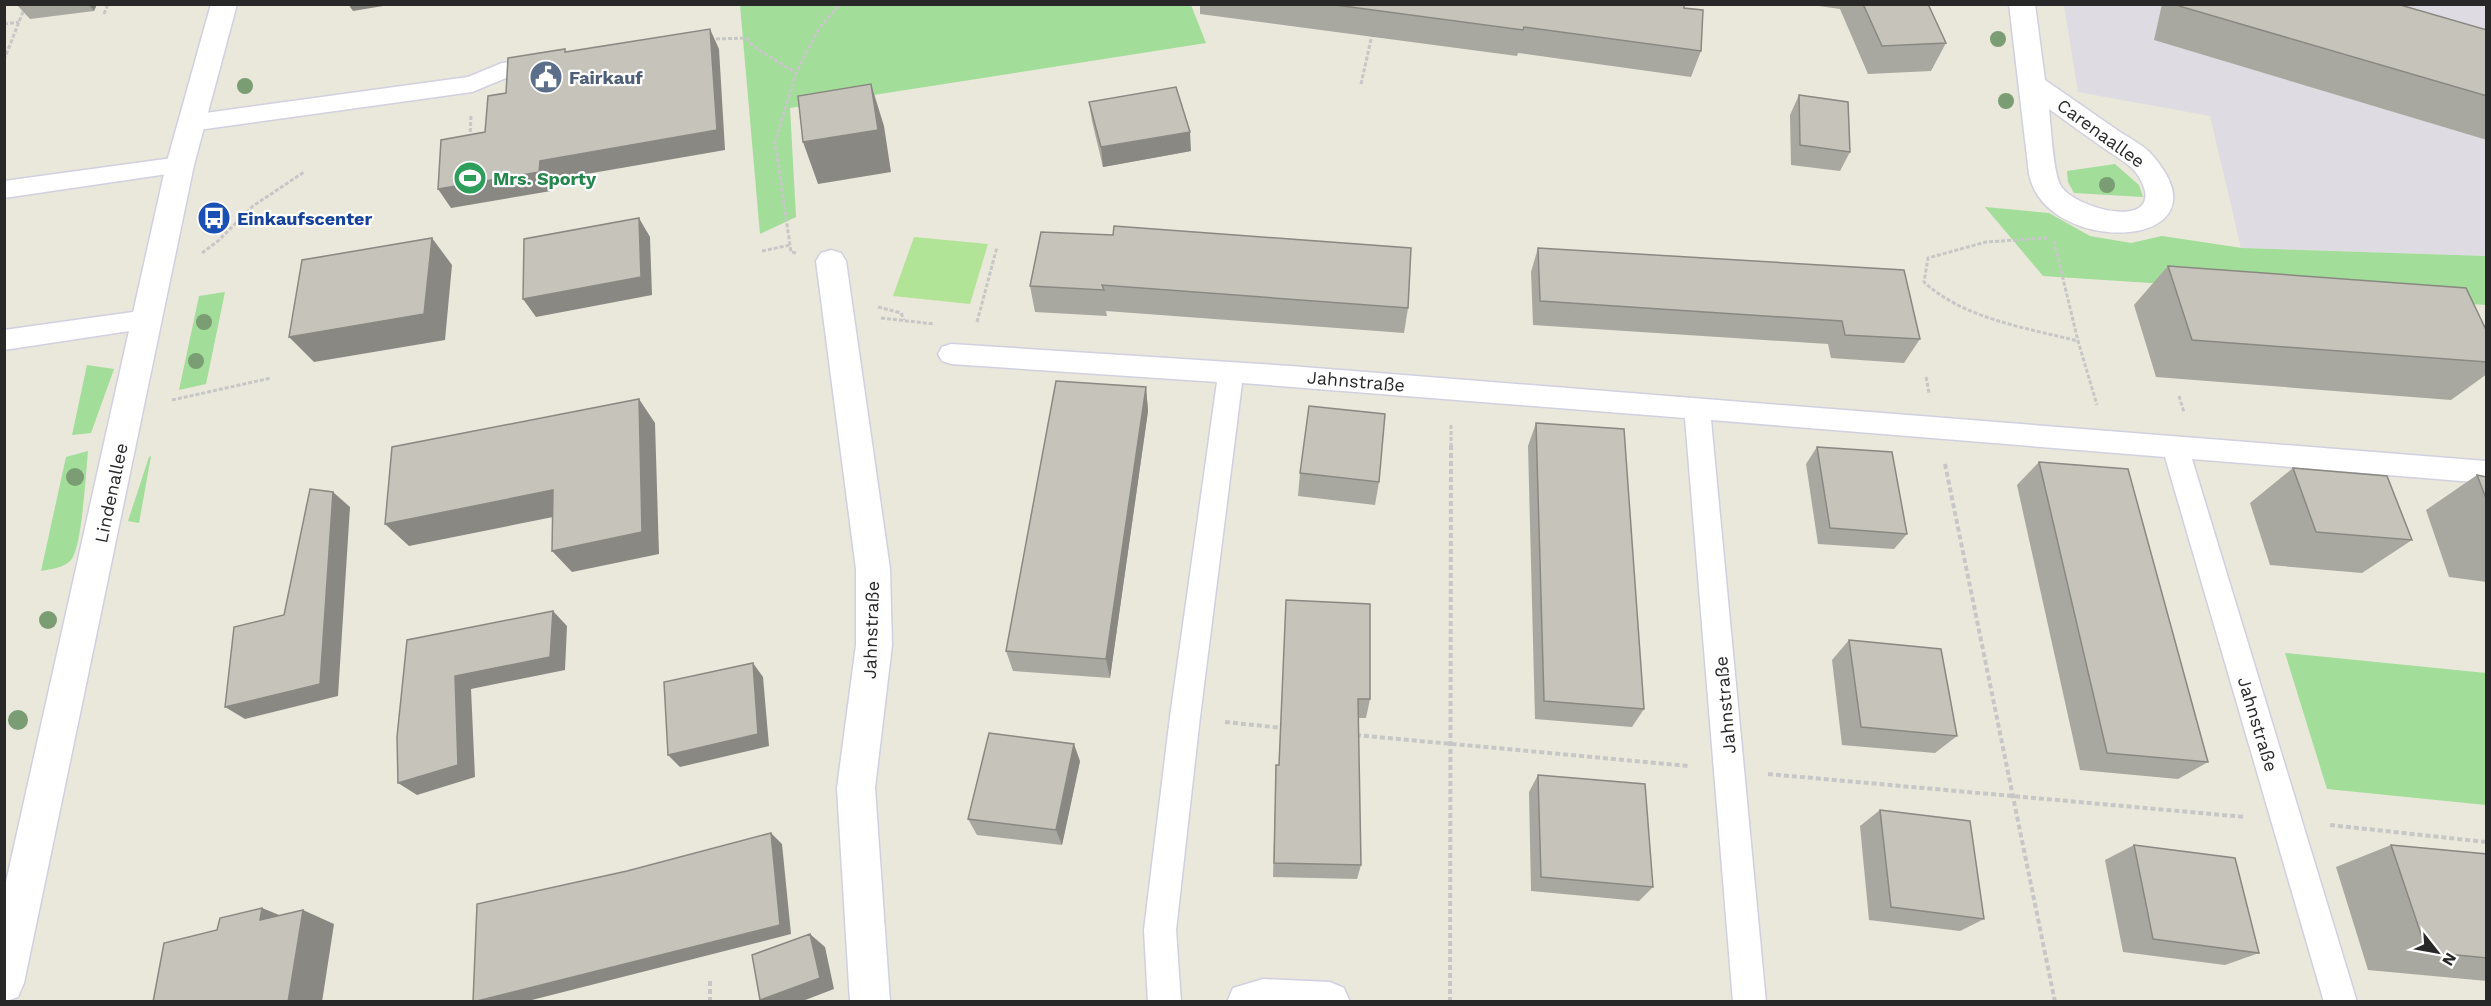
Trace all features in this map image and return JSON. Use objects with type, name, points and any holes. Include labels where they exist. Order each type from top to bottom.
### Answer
[{"type":"street","name":"Lindenallee","points":[[4,983],[180,165],[224,4]]},
{"type":"street","name":"Carenaallee","points":[[2022,4],[2032,84],[2046,187],[2054,198],[2079,215],[2103,222],[2126,224],[2150,216],[2158,207],[2161,197],[2160,185],[2153,173],[2142,161],[2032,84]]},
{"type":"street","name":"Jahnstraße","points":[[831,261],[873,569],[874,645],[856,788],[870,1002]]},
{"type":"street","points":[[1247,1002],[1263,999],[1329,1002]]},
{"type":"lane","points":[[191,123],[472,84],[502,71],[570,61]]},
{"type":"lane","points":[[4,190],[180,165]]},
{"type":"lane","points":[[4,340],[147,320]]},
{"type":"lane","name":"Jahnstraße","points":[[951,354],[1451,389],[2487,472]]},
{"type":"lane","points":[[1165,1002],[1160,930],[1185,717],[1231,373]]},
{"type":"lane","name":"Jahnstraße","points":[[1697,409],[1750,1002]]},
{"type":"lane","name":"Jahnstraße","points":[[2175,446],[2341,1002]]},
{"type":"path","points":[[4,60],[26,4]]},
{"type":"path","points":[[104,14],[108,4]]},
{"type":"path","points":[[831,261],[791,252],[774,142],[796,73],[819,28],[840,4]]},
{"type":"path","points":[[4,24],[19,22]]},
{"type":"path","points":[[1361,84],[1374,27]]},
{"type":"path","points":[[716,39],[746,38],[754,47],[796,73]]},
{"type":"path","points":[[469,147],[472,84]]},
{"type":"path","points":[[197,256],[218,241],[253,206],[304,172]]},
{"type":"path","points":[[2033,238],[2036,232]]},
{"type":"path","points":[[2078,341],[1971,310],[1931,292],[1923,282],[1928,258],[1969,244],[2054,238],[2092,391]]},
{"type":"path","points":[[762,251],[790,245]]},
{"type":"path","points":[[978,317],[997,247]]},
{"type":"path","points":[[881,318],[904,321]]},
{"type":"path","points":[[1926,377],[2055,1002]]},
{"type":"path","points":[[172,400],[271,378]]},
{"type":"path","points":[[1450,1002],[1451,389]]},
{"type":"path","points":[[1185,717],[1287,728]]},
{"type":"path","points":[[1345,734],[2287,821],[2487,842]]},
{"type":"path","points":[[710,981],[711,1002]]},
{"type":"shaded area","points":[[2064,5],[2486,5],[2486,256],[2241,248],[2210,116],[2078,92]]},
{"type":"green space","points":[[740,5],[1191,5],[1206,43],[790,108],[796,217],[760,234]]},
{"type":"green space","points":[[2115,164],[2139,185],[2143,197],[2074,193],[2068,182],[2067,171]]},
{"type":"green space","points":[[1985,207],[2049,213],[2090,236],[2131,243],[2162,236],[2242,248],[2486,256],[2486,305],[2043,276]]},
{"type":"green space","points":[[914,237],[988,244],[970,304],[893,296]]},
{"type":"green space","points":[[225,292],[206,384],[179,390],[199,296]]},
{"type":"green space","points":[[87,365],[114,369],[91,433],[72,435]]},
{"type":"green space","points":[[88,451],[81,526],[75,553],[65,565],[41,571],[66,457]]},
{"type":"green space","points":[[151,456],[139,523],[128,521],[149,457]]},
{"type":"green space","points":[[2285,653],[2486,673],[2486,805],[2327,789]]},
{"type":"building","points":[[1328,4],[1684,4],[1684,8],[1703,10],[1701,51],[1524,27],[1523,30]]},
{"type":"building","points":[[1863,4],[1928,4],[1946,43],[1882,46]]},
{"type":"building","points":[[2179,4],[2397,4],[2487,30],[2487,96],[2179,6]]},
{"type":"building","points":[[710,29],[717,130],[540,161],[539,172],[438,189],[441,140],[485,132],[488,96],[506,93],[508,58],[565,49],[565,52]]},
{"type":"building","points":[[871,84],[878,130],[803,142],[798,96]]},
{"type":"building","points":[[1176,87],[1190,132],[1101,147],[1089,102]]},
{"type":"building","points":[[1799,95],[1848,102],[1850,152],[1800,145]]},
{"type":"building","points":[[639,218],[641,277],[523,299],[524,239]]},
{"type":"building","points":[[1114,226],[1411,248],[1408,308],[1102,285],[1104,290],[1030,286],[1041,232],[1113,235]]},
{"type":"building","points":[[432,238],[424,314],[289,337],[302,260]]},
{"type":"building","points":[[1538,248],[1904,270],[1920,339],[1845,335],[1842,321],[1540,301]]},
{"type":"building","points":[[2168,266],[2466,288],[2487,332],[2487,362],[2192,340]]},
{"type":"building","points":[[1056,381],[1146,387],[1106,659],[1006,651]]},
{"type":"building","points":[[639,399],[642,532],[552,551],[553,490],[385,524],[392,447]]},
{"type":"building","points":[[1309,406],[1385,414],[1379,482],[1300,473]]},
{"type":"building","points":[[1536,423],[1624,429],[1644,709],[1544,701]]},
{"type":"building","points":[[1817,447],[1892,452],[1907,534],[1830,528]]},
{"type":"building","points":[[2039,462],[2128,469],[2208,762],[2107,753]]},
{"type":"building","points":[[2293,468],[2387,476],[2412,540],[2316,532]]},
{"type":"building","points":[[2477,475],[2487,477],[2487,501]]},
{"type":"building","points":[[310,489],[333,492],[320,684],[225,707],[234,627],[284,615]]},
{"type":"building","points":[[1286,600],[1370,604],[1370,699],[1358,699],[1361,865],[1274,863],[1276,765],[1279,765]]},
{"type":"building","points":[[553,611],[550,657],[455,676],[458,765],[398,783],[397,737],[407,640]]},
{"type":"building","points":[[1849,640],[1941,649],[1957,736],[1861,727]]},
{"type":"building","points":[[753,663],[758,734],[668,755],[664,682]]},
{"type":"building","points":[[989,733],[1074,744],[1056,830],[968,819]]},
{"type":"building","points":[[1538,775],[1645,784],[1653,887],[1541,877]]},
{"type":"building","points":[[1880,810],[1970,821],[1984,919],[1891,907]]},
{"type":"building","points":[[771,833],[780,925],[473,1002],[477,904],[627,871]]},
{"type":"building","points":[[2134,845],[2235,858],[2259,953],[2153,939]]},
{"type":"building","points":[[2391,845],[2487,854],[2487,958],[2427,952]]},
{"type":"building","points":[[262,908],[260,920],[303,910],[288,1002],[153,1002],[164,943],[217,930],[220,918]]},
{"type":"building","points":[[810,934],[820,978],[760,1000],[752,955]]},
{"type":"place","name":"Fairkauf","points":[[546,77]]},
{"type":"place","name":"Mrs. Sporty","points":[[470,178]]},
{"type":"place","name":"Einkaufscenter","points":[[214,218]]}]
